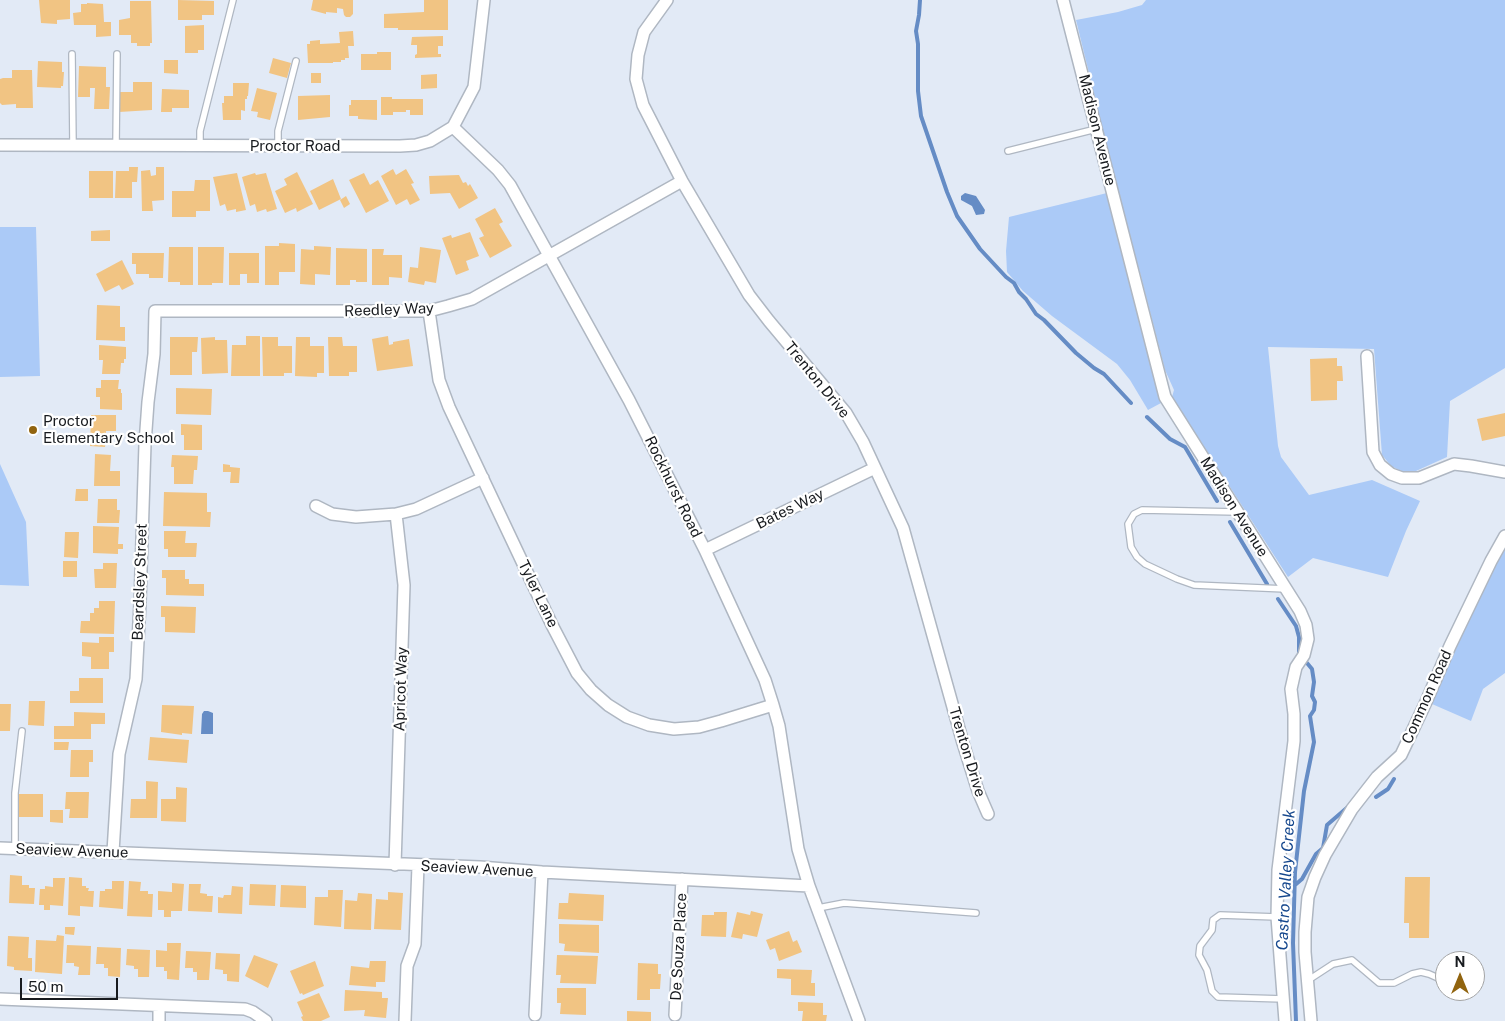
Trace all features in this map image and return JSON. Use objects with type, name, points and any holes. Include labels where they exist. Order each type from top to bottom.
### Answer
[{"type":"street","points":[[453,127],[474,87],[484,0]]},
{"type":"street","name":"Trenton Drive","points":[[667,0],[644,32],[638,55],[636,79],[644,106],[682,181],[749,295],[768,321],[846,413],[863,442],[903,528],[963,743],[978,791],[988,814]]},
{"type":"street","name":"Madison Avenue","points":[[1063,0],[1165,397],[1300,610],[1306,625],[1308,639],[1304,655],[1296,667],[1291,689],[1294,714],[1294,741],[1278,870],[1277,917],[1285,1021]]},
{"type":"street","name":"Proctor Road","points":[[0,145],[416,145],[430,141],[453,127]]},
{"type":"street","name":"Rockhurst Road","points":[[453,127],[504,177],[646,430],[765,680],[780,734],[798,849],[809,886]]},
{"type":"street","name":"Reedley Way","points":[[155,312],[428,311],[472,299],[682,181]]},
{"type":"street","name":"Tyler Lane","points":[[428,311],[439,380],[449,406],[552,625],[577,672],[591,690],[608,705],[634,720],[674,729],[699,727],[721,722],[773,704]]},
{"type":"street","name":"Beardsley Street","points":[[113,852],[119,754],[136,679],[145,444],[154,354],[155,312]]},
{"type":"street","points":[[1367,356],[1373,452],[1380,466],[1390,474],[1402,478],[1419,478],[1454,464],[1505,472]]},
{"type":"street","name":"Bates Way","points":[[704,550],[875,468]]},
{"type":"street","points":[[316,506],[332,514],[356,517],[396,514],[416,509],[483,478]]},
{"type":"street","name":"Apricot Way","points":[[395,865],[404,585],[396,514]]},
{"type":"street","name":"Common Road","points":[[1311,1021],[1305,952],[1306,915],[1308,897],[1315,876],[1352,808],[1377,777],[1400,755],[1426,702],[1450,646],[1505,536]]},
{"type":"street","name":"Seaview Avenue","points":[[0,848],[480,868],[809,886]]},
{"type":"street","points":[[405,1021],[407,966],[415,944],[418,866]]},
{"type":"street","points":[[535,1014],[542,872]]},
{"type":"street","name":"De Souza Place","points":[[675,1015],[682,879]]},
{"type":"street","points":[[809,886],[859,1021]]},
{"type":"street","points":[[0,999],[245,1009],[266,1021]]},
{"type":"street","points":[[159,1006],[159,1021]]},
{"type":"lane","points":[[200,145],[200,131],[232,0]]},
{"type":"lane","points":[[72,54],[73,145]]},
{"type":"lane","points":[[116,145],[117,54]]},
{"type":"lane","points":[[278,146],[278,131],[296,61]]},
{"type":"lane","points":[[1008,151],[1096,128]]},
{"type":"lane","points":[[1237,512],[1142,510],[1134,514],[1128,524],[1131,547],[1137,557],[1145,564],[1194,585],[1286,589]]},
{"type":"lane","points":[[15,848],[15,793],[22,731]]},
{"type":"lane","points":[[818,908],[844,903],[976,913]]},
{"type":"lane","points":[[1277,917],[1220,915],[1214,920],[1212,930],[1200,946],[1199,955],[1207,970],[1212,991],[1218,996],[1284,999]]},
{"type":"lane","points":[[1307,981],[1333,964],[1352,960],[1379,983],[1394,983],[1412,974],[1421,972],[1435,977]]},
{"type":"shaded area","points":[[1146,0],[1505,0],[1505,368],[1450,401],[1447,457],[1416,471],[1401,471],[1391,466],[1382,455],[1374,349],[1268,347],[1278,446],[1281,457],[1309,495],[1372,480],[1420,501],[1388,577],[1313,558],[1288,577],[1172,397],[1174,390],[1165,370],[1139,269],[1133,253],[1076,20],[1118,12],[1142,5]]},
{"type":"shaded area","points":[[965,193],[976,196],[985,210],[984,214],[976,215],[972,206],[961,200],[961,196]]},
{"type":"shaded area","points":[[1107,193],[1161,403],[1148,410],[1130,380],[1117,364],[1052,316],[1023,291],[1007,272],[1006,251],[1009,217]]},
{"type":"shaded area","points":[[0,227],[36,227],[40,376],[0,377]]},
{"type":"shaded area","points":[[0,464],[26,522],[29,586],[0,585]]},
{"type":"shaded area","points":[[1505,548],[1505,673],[1483,689],[1471,721],[1432,704],[1465,625]]},
{"type":"shaded area","points":[[204,711],[213,713],[213,734],[201,734],[202,714]]},
{"type":"building","points":[[39,0],[70,0],[70,19],[57,20],[57,24],[41,23]]},
{"type":"building","points":[[178,0],[214,1],[214,15],[202,15],[202,20],[178,20]]},
{"type":"building","points":[[313,0],[353,0],[353,14],[350,17],[346,17],[343,9],[337,8],[337,13],[326,12],[326,14],[311,10]]},
{"type":"building","points":[[424,0],[448,0],[448,30],[398,30],[398,28],[384,28],[384,14],[424,12]]},
{"type":"building","points":[[130,1],[151,1],[152,43],[150,43],[150,46],[137,46],[137,43],[131,43],[131,35],[119,35],[119,20],[130,18]]},
{"type":"building","points":[[81,4],[103,4],[104,22],[111,22],[111,36],[96,37],[96,25],[74,25],[73,13],[81,12]]},
{"type":"building","points":[[204,25],[204,50],[198,50],[198,53],[185,53],[185,26]]},
{"type":"building","points":[[353,31],[354,46],[348,46],[349,58],[333,63],[308,63],[307,44],[310,44],[310,41],[320,40],[320,44],[340,43],[339,32]]},
{"type":"building","points":[[443,36],[443,46],[438,46],[438,54],[441,54],[441,57],[415,58],[417,45],[411,45],[412,37]]},
{"type":"building","points":[[377,52],[391,52],[391,70],[361,70],[361,54],[377,54]]},
{"type":"building","points":[[273,58],[291,63],[287,78],[269,73]]},
{"type":"building","points":[[164,60],[178,60],[178,74],[164,73]]},
{"type":"building","points":[[38,61],[62,62],[62,72],[64,72],[63,86],[61,88],[37,87]]},
{"type":"building","points":[[79,66],[106,67],[106,87],[110,87],[109,109],[94,109],[95,88],[90,88],[90,97],[78,97]]},
{"type":"building","points":[[12,70],[32,70],[33,108],[16,108],[16,104],[2,105],[0,103],[0,79],[12,78]]},
{"type":"building","points":[[311,73],[321,73],[321,83],[311,83]]},
{"type":"building","points":[[437,74],[437,88],[421,89],[421,75]]},
{"type":"building","points":[[133,82],[152,82],[152,110],[119,112],[119,92],[133,92]]},
{"type":"building","points":[[233,83],[249,83],[248,96],[245,99],[245,111],[241,110],[241,120],[223,120],[222,103],[224,103],[224,96],[233,96]]},
{"type":"building","points":[[257,88],[277,93],[270,120],[257,117],[258,112],[251,111]]},
{"type":"building","points":[[162,89],[189,90],[189,108],[172,108],[172,112],[161,112]]},
{"type":"building","points":[[330,95],[330,117],[298,120],[298,96]]},
{"type":"building","points":[[381,97],[423,99],[423,115],[410,115],[410,110],[406,110],[406,112],[393,112],[393,115],[381,115]]},
{"type":"building","points":[[351,100],[377,100],[377,120],[358,119],[358,116],[349,116]]},
{"type":"building","points":[[129,167],[138,167],[137,182],[132,182],[132,198],[115,198],[116,171],[129,171]]},
{"type":"building","points":[[156,167],[164,167],[164,200],[152,201],[153,211],[142,211],[141,171],[150,170],[151,176],[156,175]]},
{"type":"building","points":[[393,169],[396,175],[406,169],[414,183],[411,184],[420,200],[410,205],[407,199],[396,205],[381,176]]},
{"type":"building","points":[[89,171],[113,171],[113,198],[89,198]]},
{"type":"building","points":[[297,172],[313,204],[297,212],[296,208],[285,213],[275,191],[287,185],[284,179]]},
{"type":"building","points":[[237,173],[246,210],[236,212],[236,209],[227,211],[225,204],[220,206],[213,177]]},
{"type":"building","points":[[255,173],[256,175],[266,173],[277,209],[267,212],[266,209],[257,212],[255,204],[250,206],[242,177]]},
{"type":"building","points":[[364,173],[370,185],[378,180],[389,201],[366,213],[349,180]]},
{"type":"building","points":[[459,175],[463,183],[466,182],[468,186],[470,184],[478,198],[459,209],[450,193],[430,194],[429,176]]},
{"type":"building","points":[[333,179],[341,199],[319,210],[310,191]]},
{"type":"building","points":[[195,180],[210,180],[210,211],[196,211],[196,217],[172,217],[172,191],[194,191]]},
{"type":"building","points":[[346,196],[350,204],[344,208],[340,200]]},
{"type":"building","points":[[495,208],[503,222],[499,224],[512,246],[490,258],[479,238],[484,236],[475,219]]},
{"type":"building","points":[[110,230],[110,241],[91,241],[91,231]]},
{"type":"building","points":[[470,232],[479,256],[466,261],[469,270],[456,275],[442,238],[451,235],[452,238]]},
{"type":"building","points":[[279,243],[295,244],[295,272],[279,272],[279,285],[265,285],[265,246],[279,246]]},
{"type":"building","points":[[314,246],[331,247],[330,275],[315,274],[315,285],[300,284],[301,249],[314,250]]},
{"type":"building","points":[[169,247],[193,247],[193,285],[180,285],[180,282],[168,282]]},
{"type":"building","points":[[198,247],[224,247],[223,283],[198,285]]},
{"type":"building","points":[[420,247],[441,250],[436,283],[425,281],[424,285],[408,282],[410,267],[418,268]]},
{"type":"building","points":[[336,248],[367,249],[367,282],[350,280],[350,285],[336,285]]},
{"type":"building","points":[[372,249],[384,249],[383,255],[402,255],[402,278],[389,277],[389,285],[372,285]]},
{"type":"building","points":[[132,253],[164,253],[163,278],[149,278],[149,274],[136,274],[136,264],[132,264]]},
{"type":"building","points":[[229,253],[259,253],[259,283],[247,283],[247,274],[240,274],[240,285],[229,285]]},
{"type":"building","points":[[122,260],[134,284],[122,290],[119,285],[105,292],[96,274]]},
{"type":"building","points":[[97,305],[120,306],[120,327],[125,327],[125,341],[96,340]]},
{"type":"building","points":[[246,336],[260,336],[260,376],[231,376],[232,345],[246,345]]},
{"type":"building","points":[[388,336],[389,345],[393,344],[393,342],[409,339],[413,366],[377,371],[372,339]]},
{"type":"building","points":[[170,337],[198,337],[197,352],[192,352],[192,375],[170,375]]},
{"type":"building","points":[[215,337],[215,340],[227,340],[228,373],[202,374],[201,338]]},
{"type":"building","points":[[262,337],[278,337],[278,346],[292,346],[292,373],[284,373],[284,376],[263,376]]},
{"type":"building","points":[[296,337],[310,337],[310,346],[324,346],[324,373],[317,373],[317,377],[295,376]]},
{"type":"building","points":[[328,337],[342,337],[343,346],[357,346],[357,372],[349,372],[349,376],[329,376]]},
{"type":"building","points":[[99,345],[126,347],[126,359],[124,359],[124,363],[121,363],[120,374],[102,374],[103,360],[99,360]]},
{"type":"building","points":[[1337,358],[1337,366],[1342,366],[1343,381],[1337,381],[1337,400],[1311,401],[1310,359]]},
{"type":"building","points":[[101,380],[119,380],[118,389],[121,389],[122,393],[122,410],[100,409],[100,397],[96,397],[96,388],[101,388]]},
{"type":"building","points":[[176,388],[212,389],[211,415],[176,414]]},
{"type":"building","points":[[1505,413],[1505,436],[1482,441],[1477,419]]},
{"type":"building","points":[[91,415],[116,415],[116,431],[106,431],[105,447],[90,446]]},
{"type":"building","points":[[181,424],[202,425],[202,450],[184,450],[184,435],[181,435]]},
{"type":"building","points":[[95,454],[111,455],[110,471],[120,471],[120,486],[94,486]]},
{"type":"building","points":[[172,455],[198,456],[193,484],[174,484],[174,467],[171,467]]},
{"type":"building","points":[[223,464],[240,468],[239,483],[230,483],[231,472],[223,472]]},
{"type":"building","points":[[76,489],[88,489],[88,501],[75,501]]},
{"type":"building","points":[[164,492],[207,493],[207,512],[211,512],[210,527],[163,526]]},
{"type":"building","points":[[98,499],[117,499],[117,510],[120,510],[119,523],[97,523]]},
{"type":"building","points":[[93,526],[119,527],[118,544],[123,544],[123,549],[118,549],[118,554],[93,553]]},
{"type":"building","points":[[164,531],[186,531],[185,543],[197,543],[196,557],[168,557],[168,549],[164,549]]},
{"type":"building","points":[[65,532],[79,532],[78,558],[64,557]]},
{"type":"building","points":[[63,561],[77,561],[77,577],[63,577]]},
{"type":"building","points":[[103,563],[117,563],[116,588],[95,588],[94,569],[103,569]]},
{"type":"building","points":[[162,570],[185,570],[185,579],[189,579],[189,584],[204,584],[204,596],[166,595],[166,578],[162,578]]},
{"type":"building","points":[[99,601],[115,601],[114,634],[80,633],[81,621],[90,621],[90,613],[94,613],[94,608],[99,608]]},
{"type":"building","points":[[161,606],[196,607],[195,633],[165,632],[165,617],[161,617]]},
{"type":"building","points":[[99,637],[114,637],[114,652],[109,652],[109,669],[91,669],[91,657],[82,656],[82,642],[99,643]]},
{"type":"building","points":[[79,678],[103,678],[103,703],[70,703],[70,691],[79,691]]},
{"type":"building","points":[[29,701],[45,701],[44,726],[28,725]]},
{"type":"building","points":[[0,704],[11,704],[10,731],[0,731]]},
{"type":"building","points":[[162,705],[194,706],[192,734],[182,733],[182,735],[161,732]]},
{"type":"building","points":[[74,712],[105,713],[105,724],[91,724],[91,739],[54,739],[54,726],[74,726]]},
{"type":"building","points":[[150,737],[189,740],[187,763],[148,760]]},
{"type":"building","points":[[54,742],[69,742],[68,750],[54,750]]},
{"type":"building","points":[[71,750],[93,750],[93,762],[89,762],[89,777],[70,777]]},
{"type":"building","points":[[146,781],[158,782],[157,818],[130,818],[131,799],[146,799]]},
{"type":"building","points":[[176,787],[187,788],[186,822],[161,821],[161,799],[176,799]]},
{"type":"building","points":[[66,792],[89,792],[88,818],[69,818],[70,809],[65,809]]},
{"type":"building","points":[[19,794],[43,794],[43,817],[19,817]]},
{"type":"building","points":[[50,810],[63,810],[63,823],[50,822]]},
{"type":"building","points":[[10,875],[22,876],[22,885],[29,885],[29,888],[35,888],[34,904],[9,903]]},
{"type":"building","points":[[69,877],[82,878],[82,886],[89,888],[88,891],[94,891],[93,907],[80,906],[80,916],[68,915]]},
{"type":"building","points":[[1405,877],[1430,877],[1429,938],[1409,938],[1409,923],[1404,923]]},
{"type":"building","points":[[53,878],[65,878],[63,906],[50,905],[50,910],[44,910],[44,905],[39,905],[40,889],[45,889],[45,886],[53,887]]},
{"type":"building","points":[[112,881],[124,881],[123,909],[99,907],[100,891],[112,889]]},
{"type":"building","points":[[129,881],[141,882],[140,891],[148,891],[148,894],[153,894],[152,917],[127,916]]},
{"type":"building","points":[[172,883],[184,884],[182,911],[171,911],[171,917],[164,917],[164,910],[158,910],[158,891],[172,892]]},
{"type":"building","points":[[189,884],[201,884],[200,893],[213,896],[212,912],[188,911]]},
{"type":"building","points":[[250,884],[276,885],[275,906],[249,905]]},
{"type":"building","points":[[281,885],[306,886],[306,908],[280,907]]},
{"type":"building","points":[[232,886],[243,887],[242,914],[218,913],[218,897],[223,898],[224,895],[231,895]]},
{"type":"building","points":[[328,890],[343,890],[341,927],[314,925],[315,897],[328,897]]},
{"type":"building","points":[[388,892],[403,893],[401,930],[374,929],[376,899],[388,900]]},
{"type":"building","points":[[358,893],[372,894],[371,930],[344,929],[345,900],[357,901]]},
{"type":"building","points":[[569,893],[604,895],[603,921],[558,919],[559,903],[568,903]]},
{"type":"building","points":[[751,911],[763,914],[757,937],[743,934],[742,939],[731,937],[737,912],[750,915]]},
{"type":"building","points":[[714,912],[727,912],[726,937],[701,936],[702,915],[714,915]]},
{"type":"building","points":[[559,924],[599,925],[599,953],[564,951],[565,944],[559,943]]},
{"type":"building","points":[[65,927],[75,927],[74,935],[65,934]]},
{"type":"building","points":[[789,931],[793,942],[797,940],[802,952],[779,961],[775,948],[770,950],[766,940]]},
{"type":"building","points":[[57,935],[64,936],[62,974],[35,972],[36,940],[56,941]]},
{"type":"building","points":[[8,936],[29,937],[28,958],[32,958],[32,971],[14,970],[14,967],[7,966]]},
{"type":"building","points":[[167,943],[181,943],[179,980],[167,979],[167,971],[164,971],[164,967],[156,967],[156,950],[167,951]]},
{"type":"building","points":[[67,945],[91,946],[90,975],[78,975],[79,967],[74,966],[74,963],[66,963]]},
{"type":"building","points":[[97,947],[121,948],[120,977],[108,976],[108,968],[104,968],[104,964],[96,964]]},
{"type":"building","points":[[127,949],[150,950],[149,977],[138,977],[138,969],[134,969],[134,966],[126,965]]},
{"type":"building","points":[[186,951],[211,952],[209,980],[197,980],[197,972],[193,972],[193,968],[185,968]]},
{"type":"building","points":[[216,953],[240,954],[239,982],[227,981],[227,974],[223,974],[223,970],[215,969]]},
{"type":"building","points":[[254,955],[278,964],[268,988],[245,976]]},
{"type":"building","points":[[557,955],[598,956],[596,984],[560,983],[561,975],[556,975]]},
{"type":"building","points":[[315,961],[324,986],[303,995],[302,993],[300,994],[290,971]]},
{"type":"building","points":[[370,961],[386,961],[385,982],[376,982],[376,987],[349,985],[351,966],[369,968]]},
{"type":"building","points":[[638,963],[658,964],[658,974],[661,974],[660,989],[650,989],[650,1000],[637,1000]]},
{"type":"building","points":[[777,969],[812,970],[811,983],[815,983],[815,996],[791,995],[791,979],[777,978]]},
{"type":"building","points":[[557,988],[586,988],[586,1015],[560,1014],[561,1003],[557,1003]]},
{"type":"building","points":[[345,990],[382,992],[382,998],[388,998],[386,1018],[364,1016],[365,1010],[344,1011]]},
{"type":"building","points":[[319,993],[330,1017],[321,1021],[303,1021],[301,1017],[303,1016],[297,1002]]},
{"type":"building","points":[[798,1002],[823,1003],[823,1015],[827,1015],[826,1021],[802,1021],[803,1011],[798,1011]]},
{"type":"building","points":[[627,1011],[651,1012],[651,1021],[627,1021]]},
{"type":"waterway","points":[[920,0],[916,31],[918,44],[918,91],[921,116],[957,216],[980,249],[1014,283],[1036,314],[1076,353],[1104,374],[1131,403]]},
{"type":"waterway","points":[[1147,417],[1170,439],[1185,447],[1217,501]]},
{"type":"waterway","points":[[1230,522],[1267,584]]},
{"type":"waterway","points":[[1278,599],[1296,626],[1299,637],[1299,653]]},
{"type":"waterway","name":"Castro Valley Creek","points":[[1296,1021],[1293,943],[1295,872],[1304,791],[1314,742],[1310,716],[1314,710],[1315,702],[1312,696],[1314,682],[1312,669],[1307,663]]},
{"type":"waterway","points":[[1376,797],[1388,789],[1394,779]]},
{"type":"waterway","points":[[1295,885],[1302,879],[1316,854],[1323,848],[1327,825],[1349,806]]},
{"type":"place","name":"Proctor Elementary School","points":[[33,430]]}]
